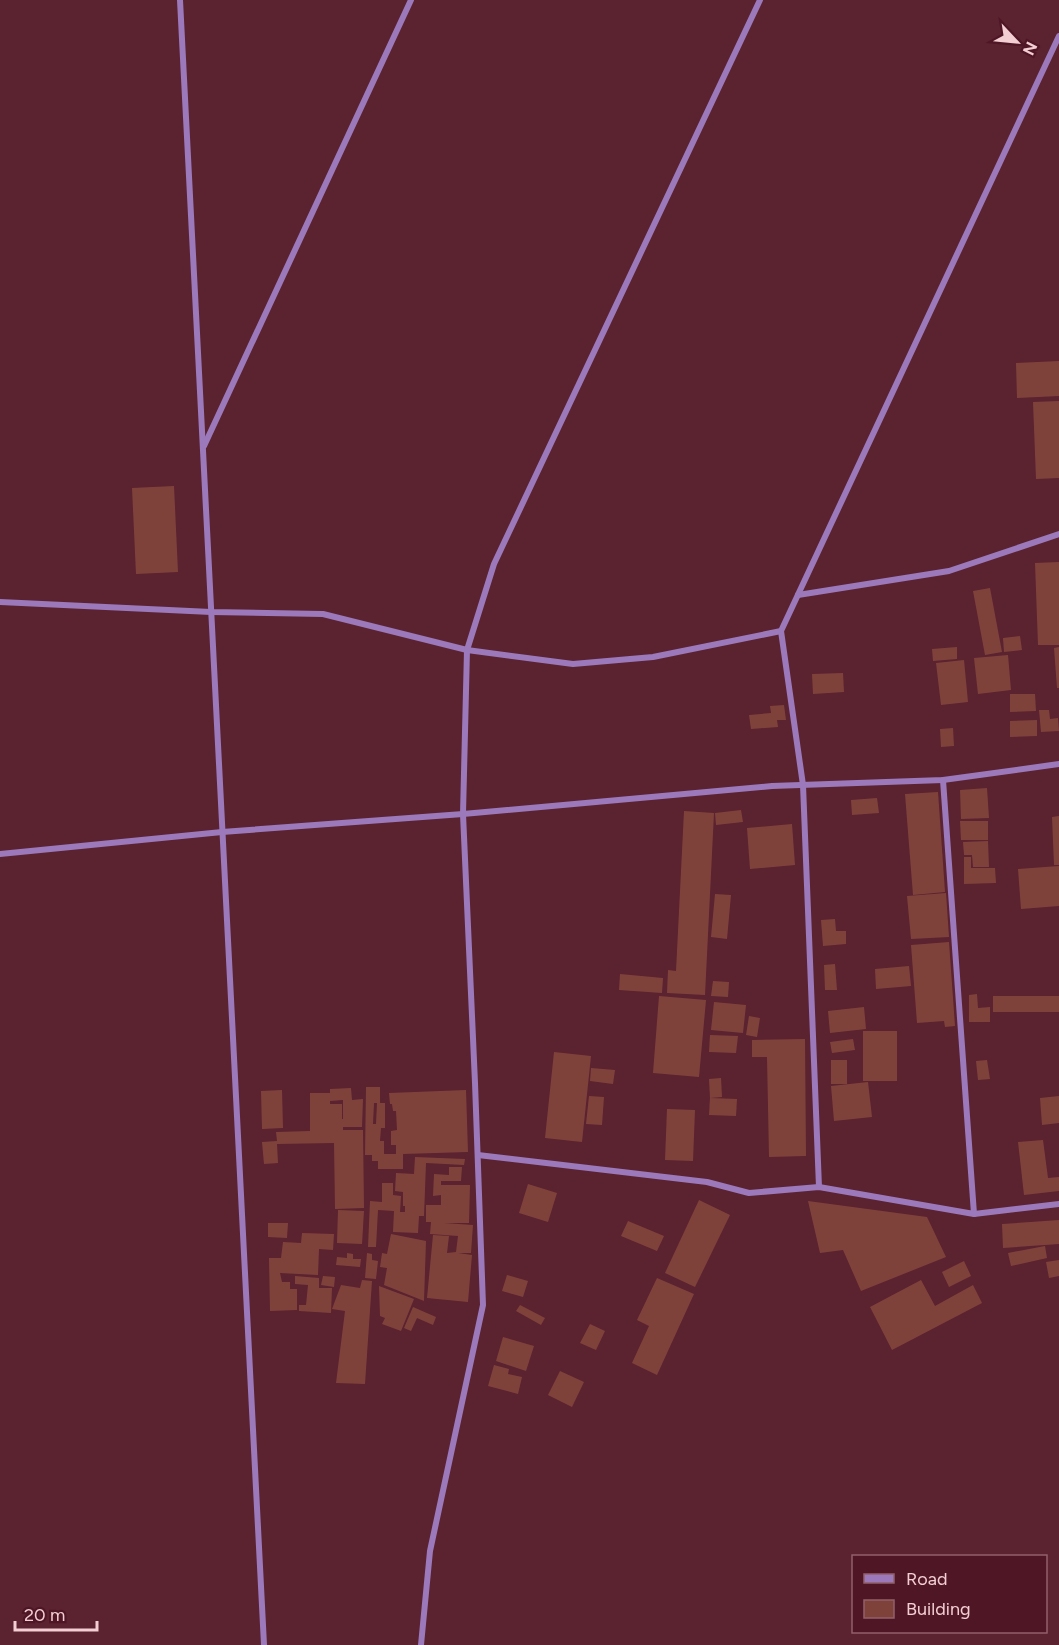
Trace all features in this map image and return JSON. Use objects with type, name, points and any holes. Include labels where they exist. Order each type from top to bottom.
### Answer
[{"type":"street","points":[[180,0],[264,1645]]},
{"type":"street","points":[[203,448],[411,0]]},
{"type":"street","points":[[421,1645],[430,1551],[483,1305],[462,814],[467,650],[494,564],[760,0]]},
{"type":"street","points":[[819,1187],[803,785],[781,631],[1059,36]]},
{"type":"street","points":[[798,595],[949,570],[1059,534]]},
{"type":"street","points":[[0,602],[211,612],[323,614],[467,650],[573,664],[653,657],[781,631]]},
{"type":"street","points":[[0,854],[222,832],[803,785],[943,780],[1059,764]]},
{"type":"street","points":[[943,780],[974,1214]]},
{"type":"street","points":[[478,1155],[707,1182],[749,1193],[819,1187],[974,1214],[1059,1204]]},
{"type":"building","points":[[1059,361],[1059,396],[1017,398],[1016,363]]},
{"type":"building","points":[[1059,401],[1059,478],[1036,479],[1033,402]]},
{"type":"building","points":[[174,486],[178,572],[136,574],[132,488]]},
{"type":"building","points":[[1059,562],[1059,645],[1038,645],[1035,563]]},
{"type":"building","points":[[990,588],[1002,652],[985,655],[973,591]]},
{"type":"building","points":[[1020,636],[1022,650],[1004,652],[1003,638]]},
{"type":"building","points":[[957,647],[957,659],[933,661],[932,649]]},
{"type":"building","points":[[1059,647],[1059,688],[1057,688],[1054,648]]},
{"type":"building","points":[[1008,655],[1011,690],[978,694],[974,658]]},
{"type":"building","points":[[964,660],[968,702],[941,705],[936,663]]},
{"type":"building","points":[[843,673],[844,692],[813,694],[812,674]]},
{"type":"building","points":[[1010,694],[1035,694],[1036,711],[1010,712]]},
{"type":"building","points":[[784,705],[786,720],[777,720],[778,727],[751,729],[749,715],[771,713],[770,706]]},
{"type":"building","points":[[1039,710],[1049,710],[1050,719],[1058,718],[1059,731],[1041,732]]},
{"type":"building","points":[[1037,720],[1037,736],[1010,737],[1010,721]]},
{"type":"building","points":[[953,728],[954,746],[941,747],[940,729]]},
{"type":"building","points":[[987,788],[989,818],[961,819],[960,790]]},
{"type":"building","points":[[938,792],[945,892],[913,895],[905,794]]},
{"type":"building","points":[[877,798],[879,813],[852,815],[851,800]]},
{"type":"building","points":[[741,810],[743,822],[716,825],[715,813]]},
{"type":"building","points":[[684,811],[714,813],[705,995],[667,993],[668,970],[676,971]]},
{"type":"building","points":[[1059,816],[1059,865],[1054,865],[1052,817]]},
{"type":"building","points":[[960,821],[988,821],[988,840],[961,840]]},
{"type":"building","points":[[792,824],[795,865],[750,869],[747,828]]},
{"type":"building","points":[[988,841],[989,867],[973,867],[972,855],[964,855],[963,842]]},
{"type":"building","points":[[964,857],[971,857],[971,868],[995,868],[996,883],[964,884]]},
{"type":"building","points":[[1059,866],[1059,906],[1021,909],[1018,869]]},
{"type":"building","points":[[946,893],[949,937],[911,939],[907,896]]},
{"type":"building","points":[[715,894],[731,895],[727,939],[711,937]]},
{"type":"building","points":[[835,919],[836,931],[846,931],[846,944],[823,946],[821,920]]},
{"type":"building","points":[[949,942],[955,1026],[945,1027],[944,1021],[917,1023],[911,945]]},
{"type":"building","points":[[835,964],[837,990],[825,990],[824,965]]},
{"type":"building","points":[[909,966],[911,986],[876,989],[875,969]]},
{"type":"building","points":[[620,974],[663,978],[662,993],[619,990]]},
{"type":"building","points":[[713,981],[729,982],[728,997],[711,996]]},
{"type":"building","points":[[977,994],[978,1008],[990,1007],[990,1022],[969,1022],[969,995]]},
{"type":"building","points":[[659,996],[706,1000],[699,1077],[653,1073]]},
{"type":"building","points":[[993,996],[1059,996],[1059,1012],[993,1012]]},
{"type":"building","points":[[714,1002],[746,1005],[743,1033],[711,1030]]},
{"type":"building","points":[[864,1007],[866,1029],[830,1033],[828,1011]]},
{"type":"building","points":[[749,1016],[760,1018],[757,1037],[746,1035]]},
{"type":"building","points":[[863,1031],[897,1031],[897,1081],[863,1081]]},
{"type":"building","points":[[710,1035],[738,1036],[736,1053],[709,1052]]},
{"type":"building","points":[[805,1039],[806,1156],[769,1157],[767,1057],[752,1057],[752,1040]]},
{"type":"building","points":[[853,1039],[855,1050],[832,1053],[830,1042]]},
{"type":"building","points":[[554,1052],[591,1056],[582,1142],[545,1138]]},
{"type":"building","points":[[831,1060],[847,1060],[847,1084],[831,1084]]},
{"type":"building","points":[[987,1060],[990,1079],[978,1080],[976,1061]]},
{"type":"building","points":[[591,1068],[615,1070],[613,1084],[590,1081]]},
{"type":"building","points":[[721,1078],[722,1097],[710,1098],[709,1079]]},
{"type":"building","points":[[868,1082],[872,1117],[834,1121],[831,1086]]},
{"type":"building","points":[[366,1087],[380,1087],[380,1103],[385,1103],[385,1128],[381,1128],[380,1141],[384,1141],[384,1154],[396,1154],[396,1145],[391,1145],[391,1131],[397,1130],[396,1111],[393,1111],[392,1104],[390,1104],[389,1093],[466,1090],[468,1152],[403,1154],[403,1169],[378,1169],[378,1161],[372,1161],[372,1155],[365,1155]],"holes":[[[374,1103],[377,1103],[376,1124],[373,1124]]]},
{"type":"building","points":[[351,1088],[352,1100],[363,1099],[362,1127],[343,1127],[343,1130],[363,1130],[364,1208],[335,1209],[334,1143],[277,1144],[278,1163],[264,1164],[262,1142],[277,1141],[276,1132],[310,1131],[310,1093],[330,1093],[330,1089]],"holes":[[[343,1100],[343,1119],[342,1104],[330,1104],[330,1101]]]},
{"type":"building","points":[[282,1090],[283,1128],[262,1129],[261,1091]]},
{"type":"building","points":[[589,1096],[604,1097],[602,1125],[586,1124]]},
{"type":"building","points":[[1059,1096],[1059,1123],[1042,1125],[1040,1098]]},
{"type":"building","points":[[710,1098],[737,1099],[736,1116],[709,1115]]},
{"type":"building","points":[[667,1109],[695,1110],[693,1161],[665,1160]]},
{"type":"building","points":[[1043,1140],[1048,1178],[1059,1177],[1059,1191],[1024,1195],[1018,1142]]},
{"type":"building","points":[[415,1157],[465,1159],[464,1165],[426,1163],[424,1216],[419,1216],[418,1233],[393,1232],[394,1211],[378,1210],[376,1247],[368,1247],[370,1201],[382,1202],[382,1183],[393,1183],[393,1195],[401,1196],[400,1212],[405,1212],[403,1192],[395,1191],[396,1173],[414,1174]]},
{"type":"building","points":[[449,1167],[462,1167],[461,1181],[441,1181],[441,1185],[470,1185],[469,1223],[444,1223],[473,1225],[471,1253],[458,1253],[472,1255],[468,1302],[427,1298],[433,1235],[449,1236],[447,1253],[456,1252],[458,1236],[430,1234],[431,1222],[426,1222],[426,1205],[441,1205],[441,1195],[433,1196],[434,1174],[449,1175]]},
{"type":"building","points":[[528,1184],[557,1193],[548,1222],[519,1213]]},
{"type":"building","points":[[699,1200],[730,1215],[695,1287],[665,1273]]},
{"type":"building","points":[[808,1201],[927,1217],[946,1257],[861,1291],[843,1250],[820,1253]]},
{"type":"building","points":[[338,1210],[364,1211],[362,1244],[337,1243]]},
{"type":"building","points":[[1059,1220],[1059,1244],[1003,1248],[1002,1224]]},
{"type":"building","points":[[628,1221],[664,1236],[657,1251],[621,1236]]},
{"type":"building","points":[[268,1223],[288,1223],[287,1238],[268,1237]]},
{"type":"building","points":[[302,1233],[334,1234],[333,1250],[319,1249],[318,1275],[280,1273],[282,1282],[290,1282],[290,1289],[297,1289],[297,1310],[270,1311],[269,1258],[281,1258],[283,1242],[301,1243]]},
{"type":"building","points":[[391,1234],[426,1241],[424,1301],[384,1285],[387,1268],[380,1267],[382,1253],[387,1254]]},
{"type":"building","points":[[1045,1246],[1047,1258],[1011,1266],[1008,1253]]},
{"type":"building","points":[[347,1253],[353,1254],[353,1259],[361,1259],[360,1267],[336,1265],[337,1257],[347,1258]]},
{"type":"building","points":[[367,1253],[372,1254],[372,1260],[378,1261],[376,1279],[365,1278]]},
{"type":"building","points":[[1059,1260],[1059,1276],[1049,1278],[1046,1262]]},
{"type":"building","points":[[964,1261],[971,1276],[949,1287],[942,1272]]},
{"type":"building","points":[[507,1275],[528,1281],[523,1297],[502,1291]]},
{"type":"building","points":[[295,1276],[319,1278],[319,1288],[332,1288],[331,1313],[299,1311],[299,1305],[306,1305],[308,1285],[295,1284]]},
{"type":"building","points":[[323,1276],[335,1277],[334,1287],[321,1285]]},
{"type":"building","points":[[657,1278],[694,1294],[657,1375],[632,1363],[649,1326],[637,1320]]},
{"type":"building","points":[[362,1280],[372,1281],[365,1384],[336,1383],[345,1311],[332,1309],[341,1285],[360,1288]]},
{"type":"building","points":[[921,1280],[935,1306],[973,1285],[982,1303],[892,1350],[870,1307]]},
{"type":"building","points":[[379,1286],[414,1299],[401,1331],[382,1324],[385,1318],[380,1316]]},
{"type":"building","points":[[520,1305],[545,1318],[541,1325],[516,1311]]},
{"type":"building","points":[[413,1307],[436,1317],[433,1325],[417,1318],[411,1331],[404,1328]]},
{"type":"building","points":[[590,1324],[605,1331],[596,1350],[580,1343]]},
{"type":"building","points":[[503,1337],[534,1346],[526,1371],[496,1361]]},
{"type":"building","points":[[494,1365],[509,1369],[508,1374],[522,1377],[518,1394],[488,1386]]},
{"type":"building","points":[[560,1371],[584,1382],[572,1407],[548,1395]]}]
